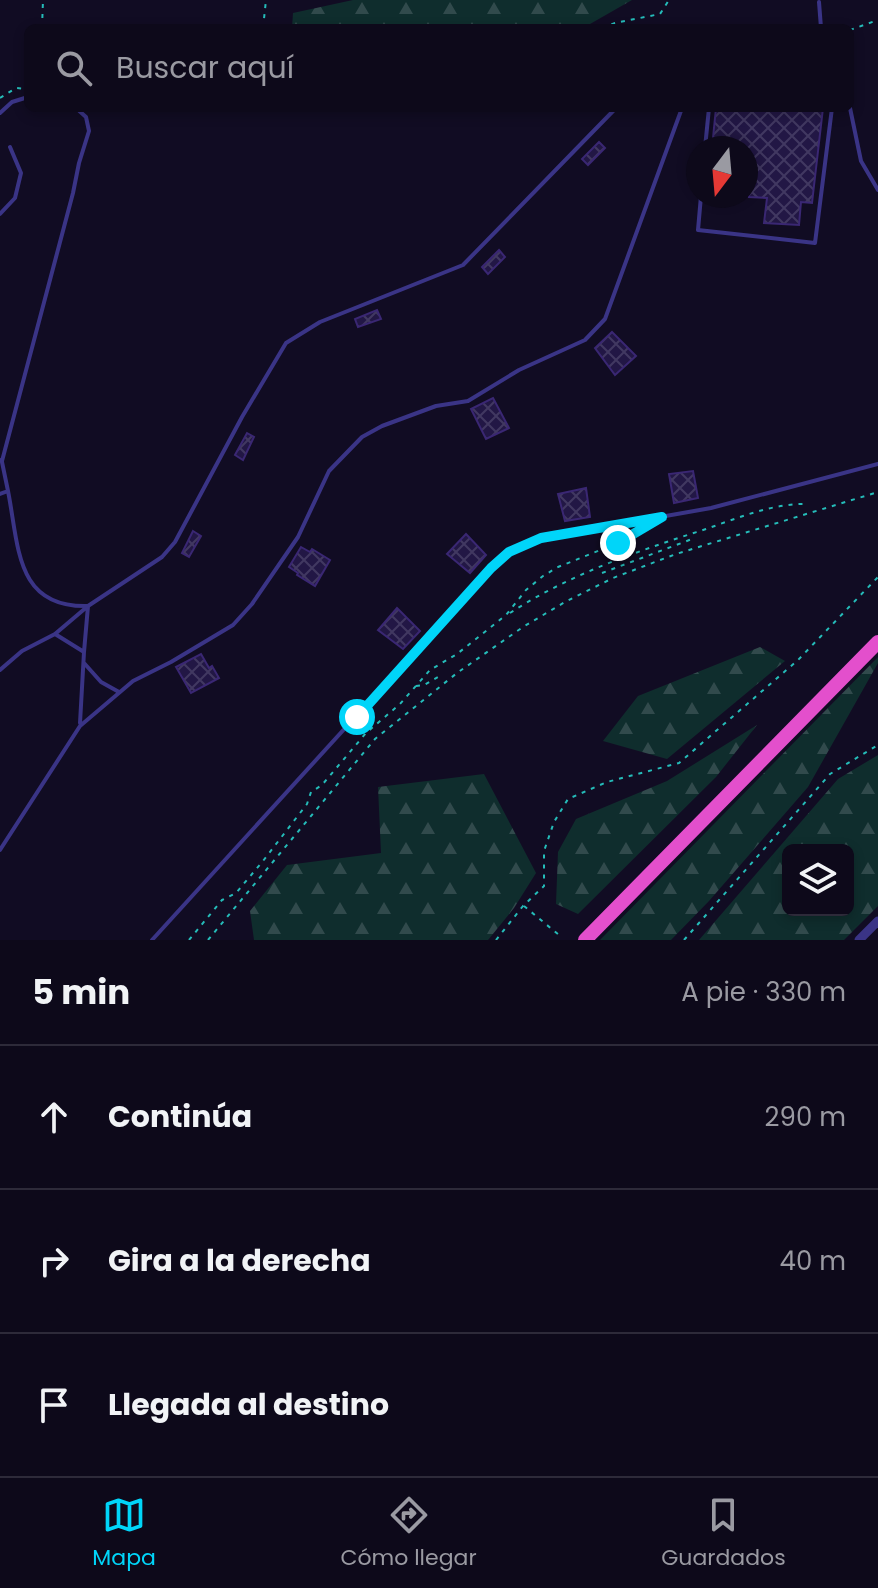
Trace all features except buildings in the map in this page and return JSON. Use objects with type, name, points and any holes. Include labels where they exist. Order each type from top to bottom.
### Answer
[{"type":"highway","points":[[585,940],[878,642]]},
{"type":"street","points":[[859,940],[878,921]]},
{"type":"lane","points":[[819,2],[821,24]]},
{"type":"lane","points":[[0,113],[12,102],[24,98]]},
{"type":"lane","points":[[80,112],[86,117],[89,131],[1,461],[24,572],[33,587],[49,600],[69,606],[88,606]]},
{"type":"lane","points":[[0,670],[22,651],[55,634],[88,606],[162,557],[175,542],[286,343],[320,322],[463,265],[612,112]]},
{"type":"lane","points":[[0,850],[80,726],[133,681],[233,625],[278,569],[298,537],[329,471],[362,437],[436,406],[468,401],[519,370],[585,340],[605,319],[681,112]]},
{"type":"lane","points":[[706,136],[709,112]]},
{"type":"lane","points":[[700,208],[698,230],[815,243],[831,112]]},
{"type":"lane","points":[[851,112],[861,161],[878,190]]},
{"type":"lane","points":[[0,214],[15,198],[21,173],[10,147]]},
{"type":"lane","points":[[152,940],[491,568],[509,552],[541,538],[711,508],[878,464]]},
{"type":"lane","points":[[0,494],[8,491]]},
{"type":"lane","points":[[80,726],[88,606]]},
{"type":"lane","points":[[55,634],[84,652]]},
{"type":"lane","points":[[84,663],[101,682],[119,692]]},
{"type":"path","points":[[42,24],[43,0]]},
{"type":"path","points":[[263,24],[266,0]]},
{"type":"path","points":[[612,24],[660,14],[669,0]]},
{"type":"path","points":[[854,29],[878,20]]},
{"type":"path","points":[[0,98],[16,88],[24,89]]},
{"type":"path","points":[[208,940],[375,739],[457,673],[523,627],[613,578],[676,554],[878,492]]},
{"type":"path","points":[[189,940],[222,900],[236,893],[307,804],[311,792],[322,785],[366,733],[430,670],[457,654],[506,615],[551,588],[629,554],[748,515],[792,504],[807,504]]},
{"type":"path","points":[[506,615],[526,590],[543,576],[618,543],[662,517]]},
{"type":"path","points":[[602,573],[692,539]]},
{"type":"path","points":[[629,554],[631,561]]},
{"type":"path","points":[[496,940],[523,906],[544,886],[544,851],[554,822],[568,799],[607,782],[679,763],[798,660],[878,577]]},
{"type":"path","points":[[416,686],[443,674]]},
{"type":"path","points":[[684,940],[830,774],[878,745]]},
{"type":"path","points":[[523,906],[559,935]]},
{"type":"green space","points":[[353,0],[632,0],[590,24],[292,24],[293,13]]},
{"type":"green space","points":[[760,647],[785,661],[667,759],[603,741],[638,696]]},
{"type":"green space","points":[[878,657],[878,663],[808,787],[671,940],[600,940]]},
{"type":"green space","points":[[757,725],[716,777],[578,914],[556,904],[558,852],[576,819],[667,781]]},
{"type":"green space","points":[[878,755],[878,906],[844,940],[699,940],[838,779]]},
{"type":"green space","points":[[484,774],[536,873],[514,908],[488,940],[254,940],[250,911],[287,865],[381,853],[378,787]]},
{"type":"route","points":[[357,717],[509,552],[541,538],[662,517],[618,543]]}]
